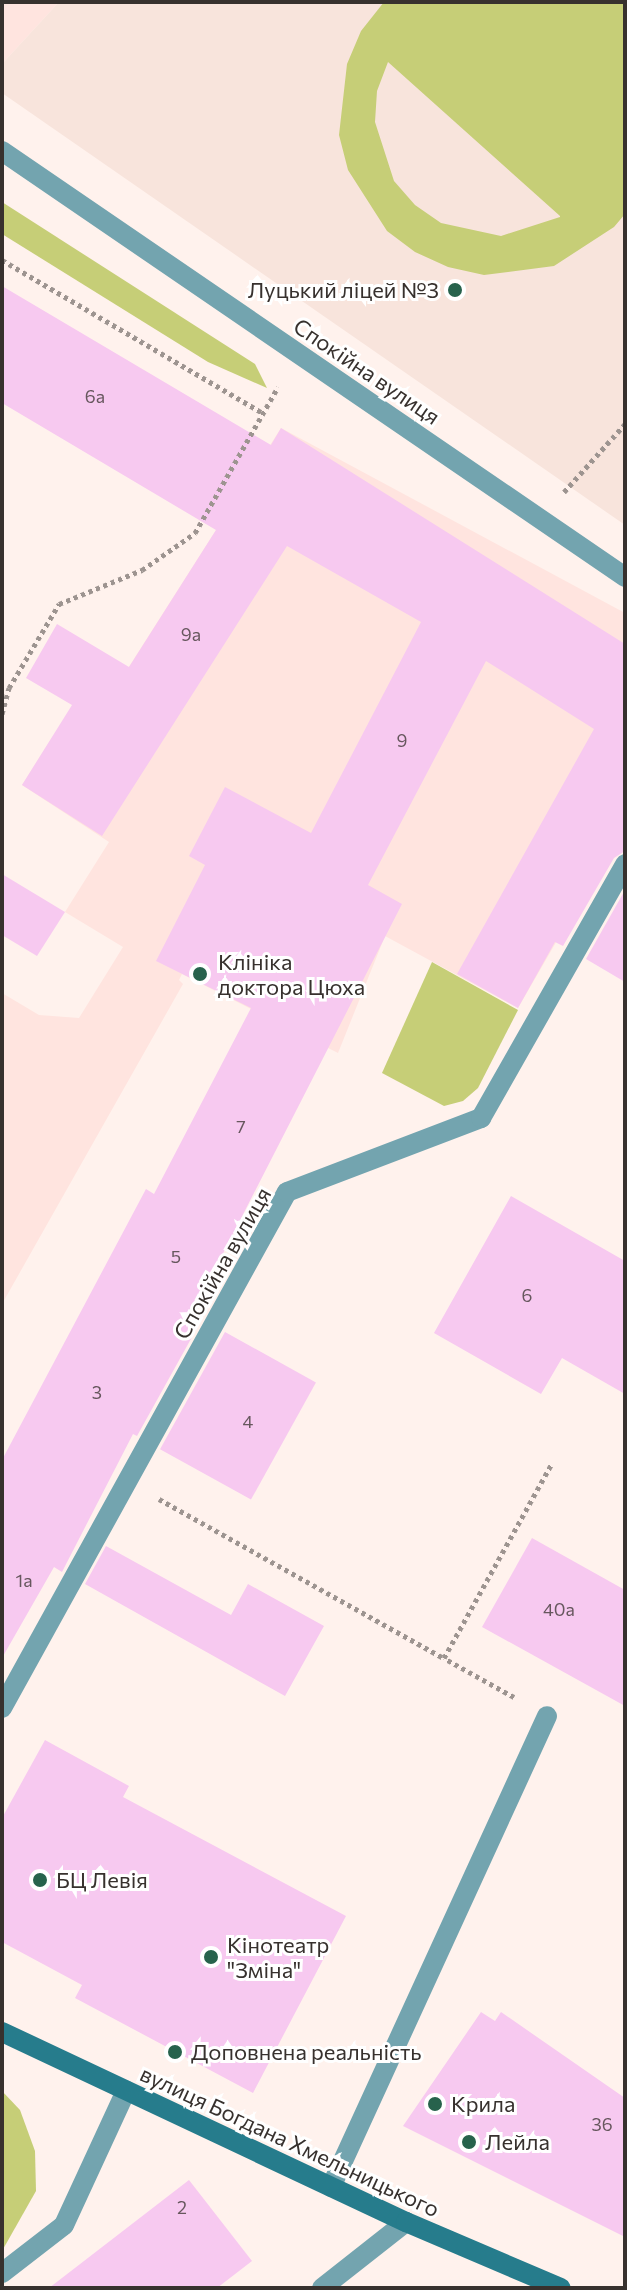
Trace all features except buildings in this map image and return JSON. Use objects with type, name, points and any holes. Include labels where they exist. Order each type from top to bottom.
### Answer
[{"type":"main road","name":"вулиця Богдана Хмельницького","points":[[2,2032],[549,2286]]},
{"type":"street","name":"Спокійна вулиця","points":[[2,151],[625,577]]},
{"type":"street","name":"Спокійна вулиця","points":[[2,1708],[287,1192],[481,1118],[625,864]]},
{"type":"street","points":[[331,2187],[547,1716]]},
{"type":"street","points":[[2,2273],[64,2225],[126,2091]]},
{"type":"street","points":[[322,2288],[406,2222]]},
{"type":"path","points":[[2,260],[263,413]]},
{"type":"path","points":[[2,714],[9,688],[59,604],[142,570],[195,533],[298,352]]},
{"type":"path","points":[[538,517],[625,424]]},
{"type":"path","points":[[444,1658],[552,1463]]},
{"type":"path","points":[[127,1481],[547,1716]]},
{"type":"shaded area","points":[[2,2],[59,2],[2,64]]},
{"type":"shaded area","name":"Луцький ліцей №3","points":[[59,2],[625,2],[625,525],[2,93],[2,64]]},
{"type":"shaded area","points":[[281,428],[625,613],[625,823],[518,1008],[385,936],[338,1053],[182,974],[179,980],[183,984],[2,1304],[2,993],[39,1015],[79,1018],[123,947],[65,912],[109,842],[22,785],[53,736],[76,750]]},
{"type":"green space","points":[[384,2],[625,2],[625,214],[614,227],[554,266],[484,275],[448,267],[415,252],[387,231],[348,170],[339,135],[347,64],[361,31]],"holes":[[[388,62],[560,216],[501,236],[441,223],[415,205],[394,181],[375,122],[377,91]]]},
{"type":"green space","points":[[2,202],[255,364],[267,388],[208,362],[2,234]]},
{"type":"green space","points":[[432,962],[518,1010],[478,1088],[463,1101],[444,1106],[382,1073]]},
{"type":"green space","points":[[2,2091],[20,2110],[35,2151],[36,2191],[2,2251]]},
{"type":"place","name":"Луцький ліцей №3","points":[[455,290]]},
{"type":"place","name":"Клініка доктора Цюха","points":[[200,974]]},
{"type":"place","name":"БЦ Левія","points":[[40,1880]]},
{"type":"place","name":"Кінотеатр \"Зміна\"","points":[[211,1957]]},
{"type":"place","name":"Доповнена реальність","points":[[175,2052]]},
{"type":"place","name":"Крила","points":[[435,2104]]},
{"type":"place","name":"Лейла","points":[[469,2142]]}]
